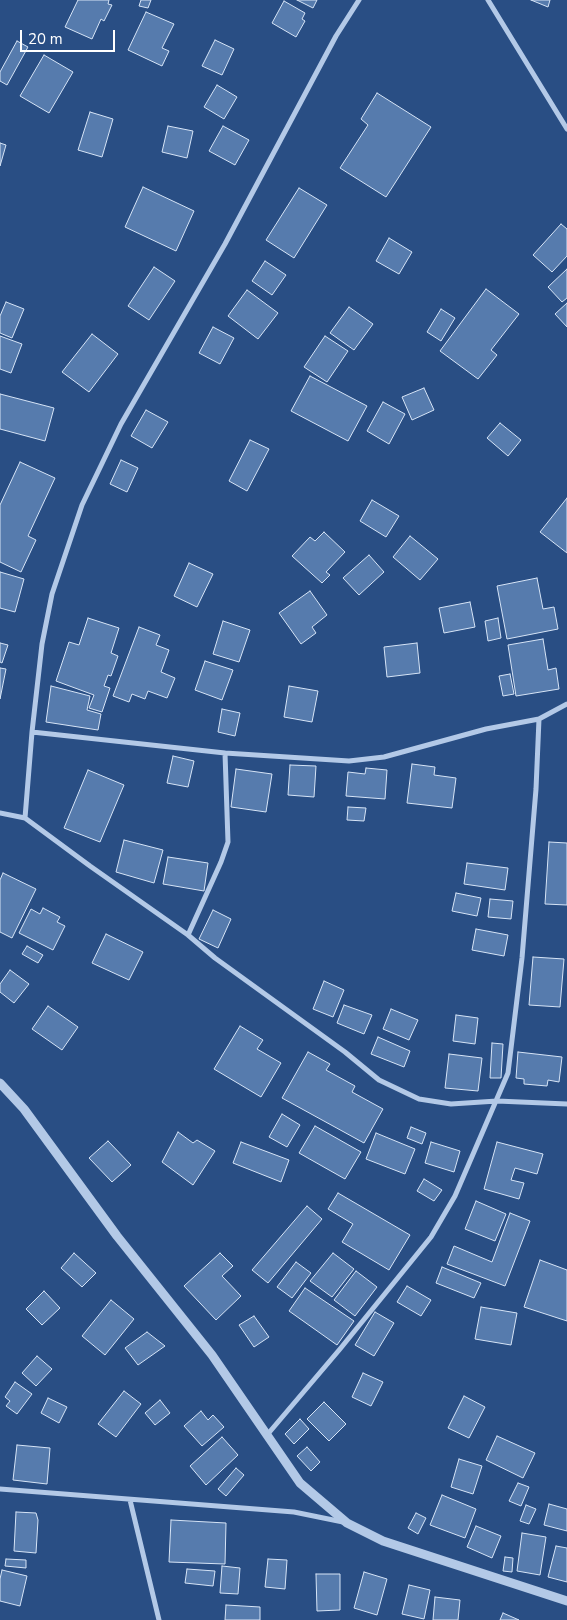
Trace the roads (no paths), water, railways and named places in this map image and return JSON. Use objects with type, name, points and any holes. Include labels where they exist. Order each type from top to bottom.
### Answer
[{"type":"street","points":[[25,818],[42,644],[52,594],[82,505],[121,424],[215,260],[336,36],[359,0]]},
{"type":"street","points":[[488,0],[567,129]]},
{"type":"street","points":[[32,732],[225,753],[349,761],[384,757],[486,729],[539,719],[567,704]]},
{"type":"street","points":[[266,1436],[431,1237],[455,1196],[508,1073],[522,958],[536,789],[539,719]]},
{"type":"street","points":[[188,935],[228,842],[225,753]]},
{"type":"street","points":[[0,813],[25,818],[188,935],[215,958],[345,1052],[379,1080],[419,1099],[451,1104],[497,1101],[567,1104]]},
{"type":"street","points":[[0,1083],[24,1110],[117,1236],[212,1355],[300,1483],[347,1523],[383,1541],[567,1601]]},
{"type":"street","points":[[0,1489],[294,1512],[347,1523]]},
{"type":"street","points":[[130,1500],[159,1620]]}]
